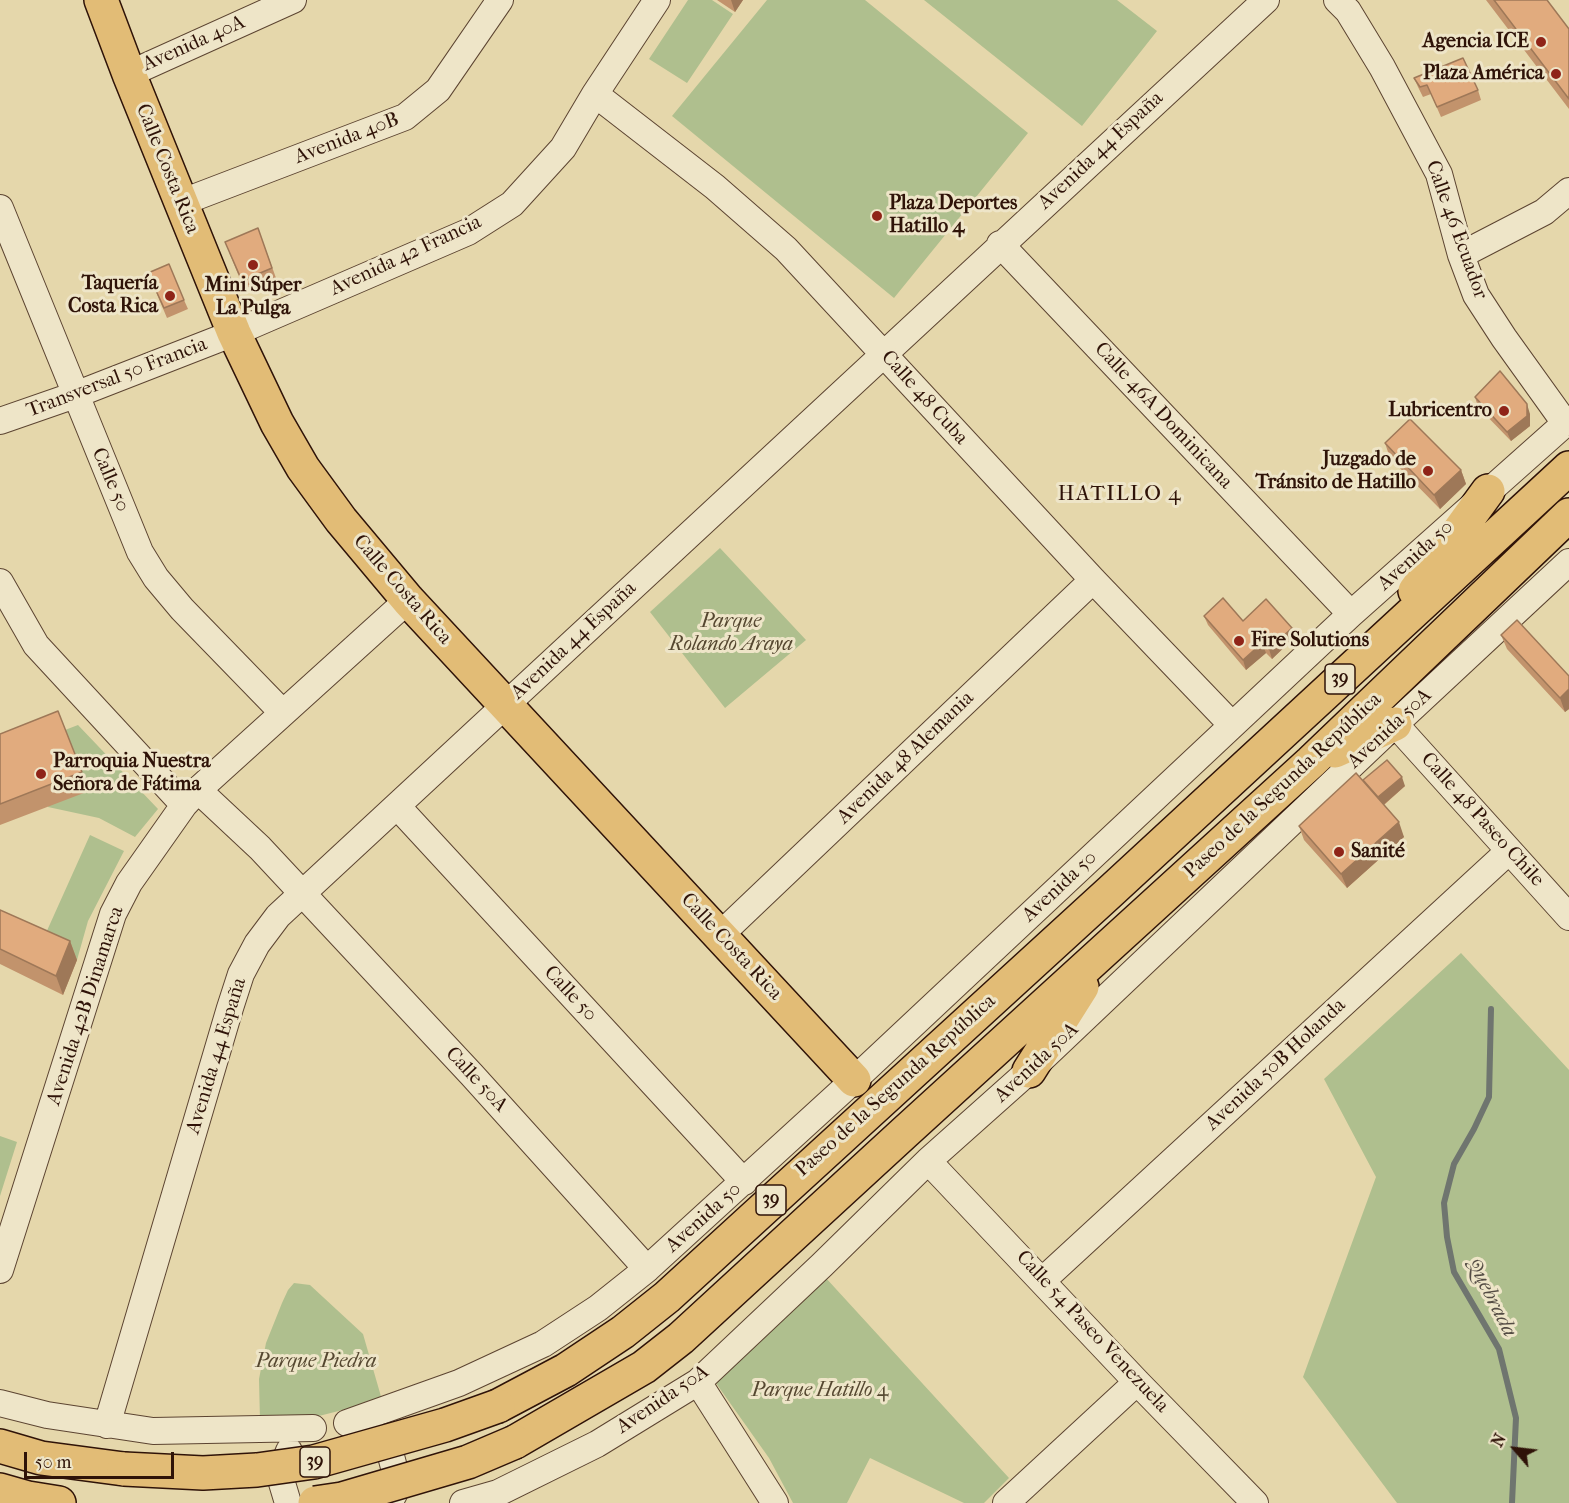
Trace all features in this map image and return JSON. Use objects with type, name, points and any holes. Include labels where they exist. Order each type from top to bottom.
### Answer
[{"type":"main road","name":"Calle Costa Rica","points":[[101,0],[234,333],[277,423],[303,468],[340,520],[408,600],[854,1080]]},
{"type":"main road","name":"Paseo de la Segunda República","points":[[0,1446],[41,1458],[124,1469],[203,1473],[257,1470],[314,1462],[446,1425],[498,1406],[567,1370],[623,1332],[667,1297],[1103,899],[1569,468]]},
{"type":"main road","points":[[1371,650],[1488,491]]},
{"type":"main road","name":"Paseo de la Segunda República","points":[[315,1503],[342,1499],[468,1462],[515,1442],[644,1367],[681,1338],[1311,762],[1569,514]]},
{"type":"main road","points":[[1311,762],[1395,724]]},
{"type":"main road","points":[[1029,1071],[1103,953]]},
{"type":"main road","points":[[0,1490],[59,1503]]},
{"type":"street","name":"Avenida 40A","points":[[129,74],[293,0]]},
{"type":"street","name":"Avenida 40B","points":[[180,202],[405,117],[438,90],[500,0]]},
{"type":"street","name":"Avenida 42 Francia","points":[[234,333],[468,232],[512,204],[563,148],[595,94],[657,0]]},
{"type":"street","name":"Avenida 44 España","points":[[106,1425],[241,974],[257,944],[278,916],[885,354],[1000,244],[1266,0]]},
{"type":"street","name":"Calle 46 Ecuador","points":[[1337,0],[1348,11],[1382,66],[1439,174],[1461,255],[1482,303],[1504,338],[1567,421]]},
{"type":"street","name":"Calle 48 Cuba","points":[[595,94],[715,187],[786,249],[1093,580],[1232,725]]},
{"type":"street","points":[[1461,255],[1544,212],[1569,191]]},
{"type":"street","name":"Calle 50","points":[[0,208],[140,552],[156,579],[182,609],[283,713]]},
{"type":"street","name":"Calle 46A Dominicana","points":[[1000,244],[1351,614]]},
{"type":"street","name":"Transversal 50 Francia","points":[[0,421],[75,395],[234,333]]},
{"type":"street","name":"Avenida 50","points":[[0,1403],[106,1425],[153,1431],[313,1428],[328,1423],[347,1423],[459,1383],[543,1344],[598,1308],[647,1269],[744,1182],[1351,614],[1567,421]]},
{"type":"street","name":"Avenida 50A","points":[[462,1503],[498,1493],[597,1444],[698,1382],[928,1161],[1029,1071],[1569,562]]},
{"type":"street","name":"Avenida 48 Alemania","points":[[720,935],[1093,580]]},
{"type":"street","name":"Calle 50A","points":[[0,582],[36,645],[191,798],[260,848],[472,1075],[647,1269]]},
{"type":"street","name":"Avenida 42B Dinamarca","points":[[0,1270],[113,914],[129,883],[191,798],[408,600]]},
{"type":"street","name":"Calle 48 Paseo Chile","points":[[1395,724],[1569,917]]},
{"type":"street","name":"Calle 50","points":[[397,806],[744,1182]]},
{"type":"street","name":"Avenida 50B Holanda","points":[[1043,1280],[1509,851]]},
{"type":"street","name":"Calle 54 Paseo Venezuela","points":[[928,1161],[1255,1503]]},
{"type":"street","points":[[698,1382],[775,1503]]},
{"type":"street","points":[[1006,1503],[1137,1382]]},
{"type":"street","points":[[347,1423],[365,1429],[381,1440],[391,1456],[396,1475],[389,1503]]},
{"type":"street","points":[[288,1503],[282,1483],[283,1466],[290,1451],[300,1438],[313,1428]]},
{"type":"green space","points":[[688,0],[712,0],[733,14],[687,83],[649,59]]},
{"type":"green space","name":"Plaza Deportes Hatillo 4","points":[[767,0],[865,0],[1028,133],[894,298],[672,116]]},
{"type":"green space","points":[[924,0],[1117,0],[1157,31],[1082,126]]},
{"type":"green space","name":"Parque Rolando Araya","points":[[720,548],[806,640],[725,708],[650,612]]},
{"type":"green space","points":[[78,725],[158,809],[135,837],[99,818],[48,807],[65,730]]},
{"type":"green space","points":[[90,835],[124,851],[88,921],[77,960],[41,944]]},
{"type":"green space","points":[[1461,953],[1569,1070],[1569,1503],[1397,1503],[1303,1377],[1376,1177],[1324,1079]]},
{"type":"green space","points":[[0,1136],[17,1142],[0,1196]]},
{"type":"green space","name":"Parque Hatillo 4","points":[[825,1277],[1009,1478],[984,1503],[964,1503],[870,1458],[847,1503],[793,1503],[769,1458],[713,1379]]},
{"type":"green space","name":"Parque Piedra","points":[[294,1283],[310,1285],[363,1334],[382,1400],[311,1418],[260,1421],[259,1379],[266,1343],[288,1290]]},
{"type":"building","name":"Plaza América","points":[[1494,0],[1547,0],[1569,29],[1569,99]]},
{"type":"building","points":[[1463,58],[1478,90],[1437,107],[1427,85],[1420,87],[1414,78]]},
{"type":"building","name":"Mini Súper La Pulga","points":[[258,228],[272,268],[246,279],[239,274],[225,242]]},
{"type":"building","name":"Taquería Costa Rica","points":[[169,264],[184,300],[164,308],[148,273]]},
{"type":"building","name":"Lubricentro","points":[[1500,371],[1527,404],[1527,416],[1507,432],[1475,397]]},
{"type":"building","name":"Juzgado de Tránsito de Hatillo","points":[[1410,419],[1461,470],[1434,495],[1385,443]]},
{"type":"building","points":[[1223,598],[1243,621],[1266,599],[1292,628],[1269,649],[1262,643],[1243,660],[1204,616]]},
{"type":"building","points":[[1517,620],[1569,676],[1569,689],[1560,698],[1501,635]]},
{"type":"building","name":"Parroquia Nuestra Señora de Fátima","points":[[58,711],[82,772],[0,804],[0,734]]},
{"type":"building","points":[[1387,760],[1402,777],[1378,797],[1363,780]]},
{"type":"building","points":[[1356,773],[1399,822],[1341,874],[1299,826]]},
{"type":"building","points":[[0,910],[70,941],[56,976],[0,949]]},
{"type":"waterway","name":"Quebrada","points":[[1491,1009],[1489,1097],[1454,1164],[1444,1203],[1447,1237],[1454,1272],[1499,1349],[1516,1418],[1512,1503]]},
{"type":"place","name":"Agencia ICE","points":[[1541,42]]},
{"type":"place","name":"Plaza América","points":[[1556,74]]},
{"type":"place","name":"Plaza Deportes Hatillo 4","points":[[877,216]]},
{"type":"place","name":"Mini Súper La Pulga","points":[[253,265]]},
{"type":"place","name":"Taquería Costa Rica","points":[[170,296]]},
{"type":"place","name":"Lubricentro","points":[[1504,411]]},
{"type":"place","name":"Juzgado de Tránsito de Hatillo","points":[[1428,471]]},
{"type":"place","name":"Fire Solutions","points":[[1239,641]]},
{"type":"place","name":"Parroquia Nuestra Señora de Fátima","points":[[41,774]]},
{"type":"place","name":"Sanité","points":[[1339,852]]},
{"type":"district","name":"HATILLO 4","points":[[1120,495]]}]
